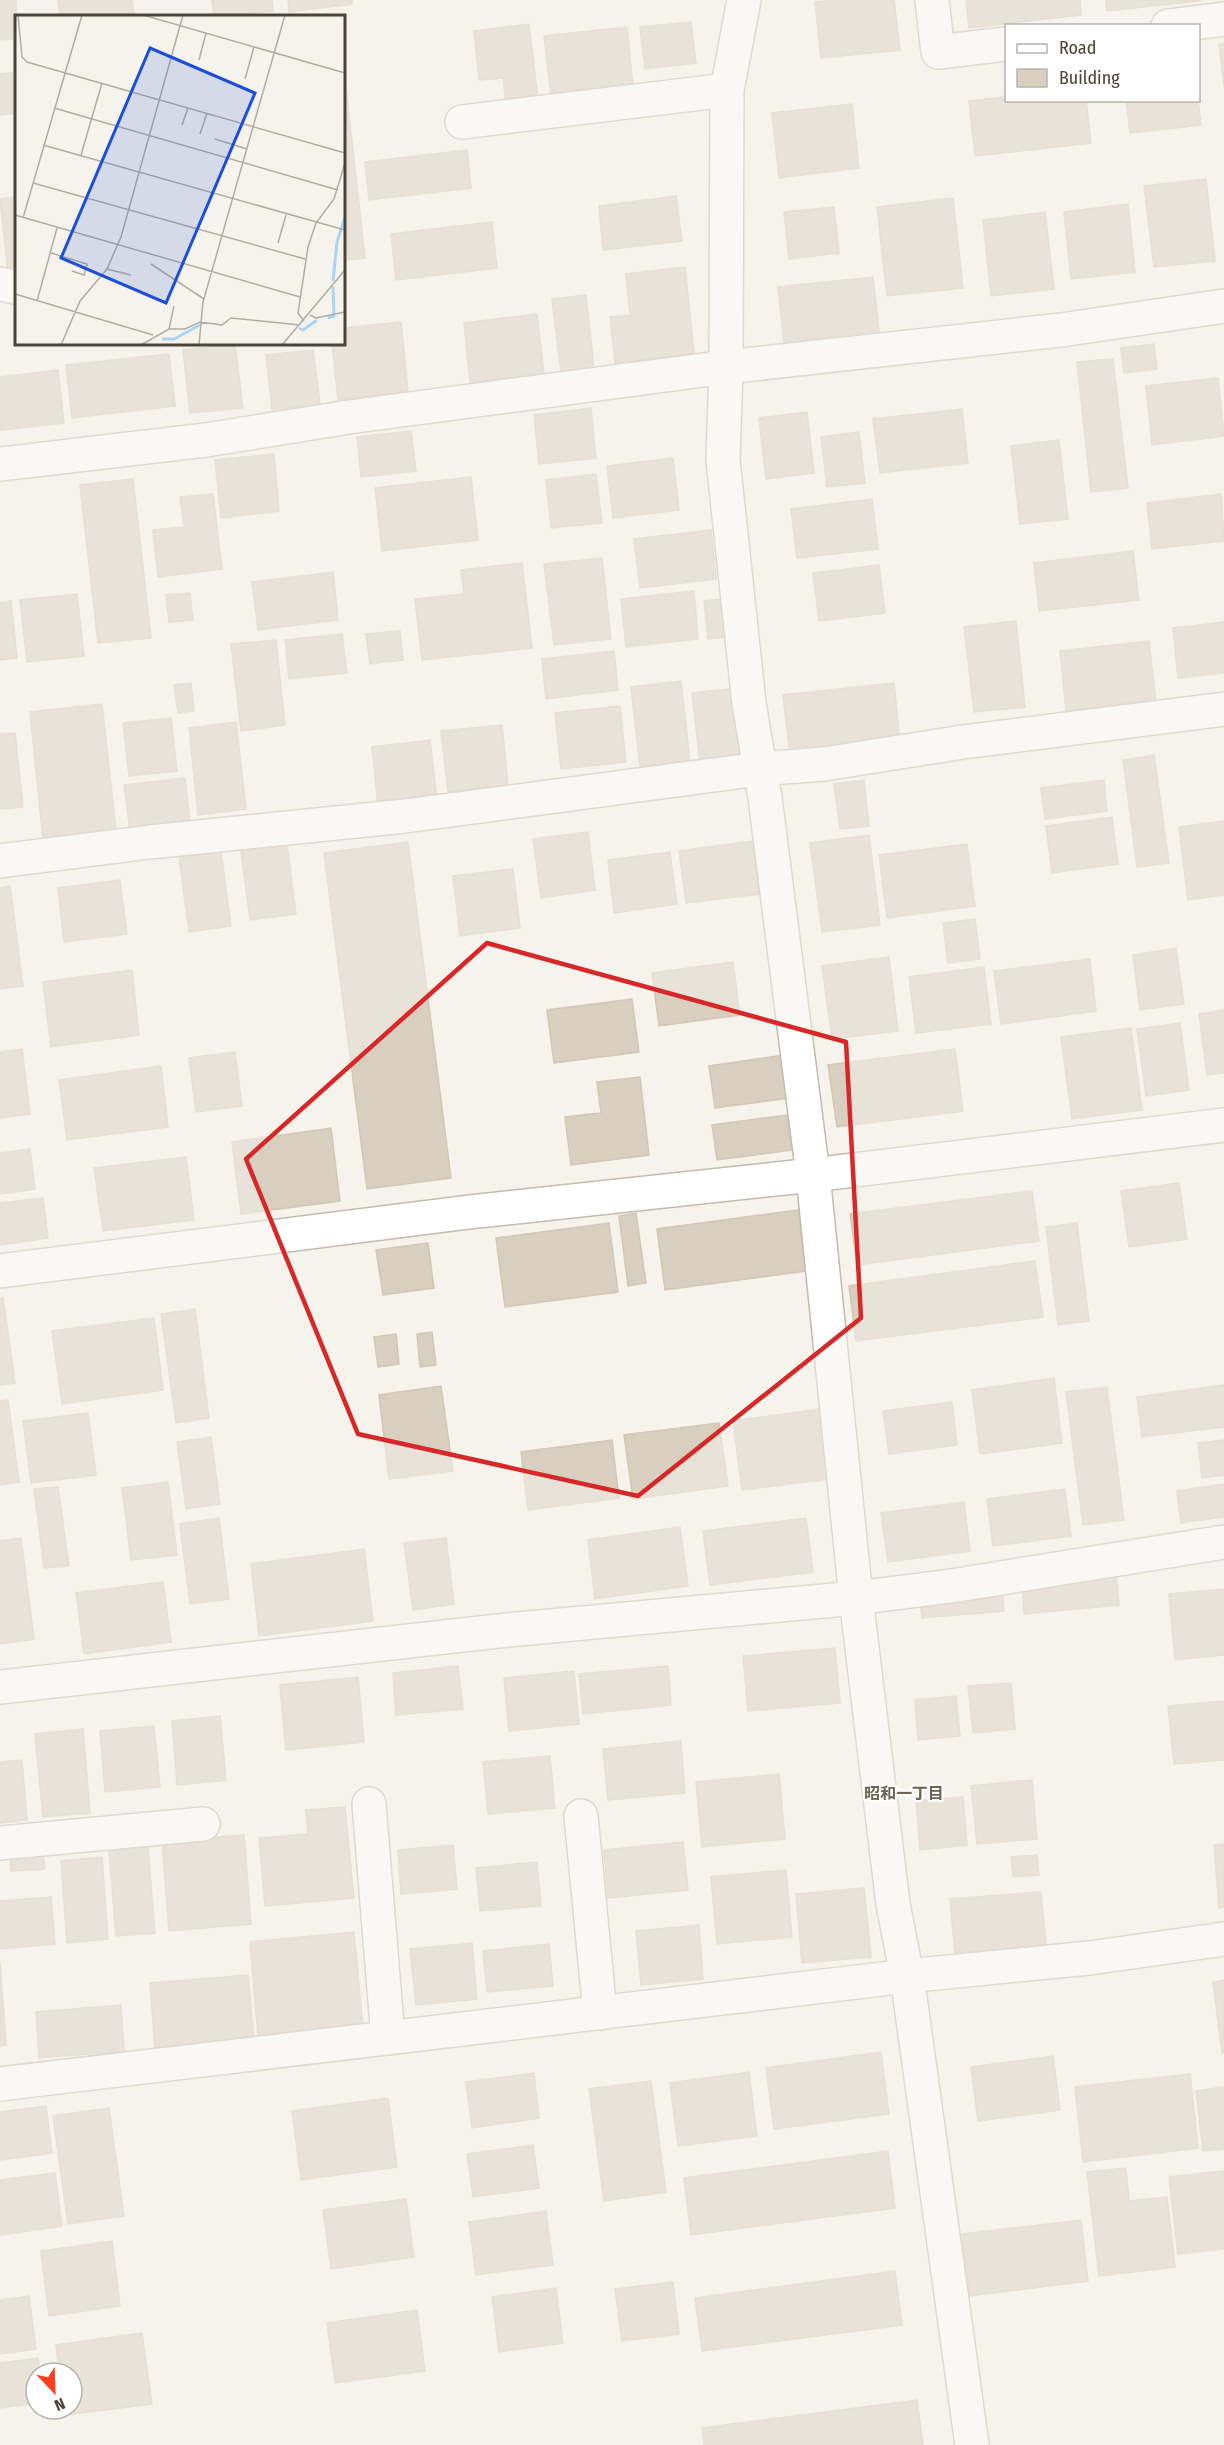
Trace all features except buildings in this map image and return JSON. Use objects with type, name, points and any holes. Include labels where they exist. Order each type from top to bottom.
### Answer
[{"type":"street","points":[[744,0],[727,90],[726,367],[723,459],[749,703],[765,798],[813,1175],[855,1598],[893,1904],[907,1976],[972,2445]]},
{"type":"street","points":[[932,0],[938,51],[1005,44]]},
{"type":"street","points":[[1184,24],[1224,19]]},
{"type":"street","points":[[462,122],[727,90]]},
{"type":"street","points":[[0,284],[15,287]]},
{"type":"street","points":[[0,464],[206,440],[350,417],[726,367],[1061,330],[1224,306]]},
{"type":"street","points":[[0,861],[150,842],[405,816],[759,769],[824,764],[963,742],[1224,709]]},
{"type":"street","points":[[0,1271],[469,1212],[813,1175],[1224,1125]]},
{"type":"street","points":[[0,1687],[495,1631],[855,1598],[951,1586],[1224,1542]]},
{"type":"street","points":[[369,1804],[388,2038]]},
{"type":"street","points":[[581,1816],[600,2013]]},
{"type":"street","points":[[0,1843],[203,1824]]},
{"type":"street","points":[[0,2084],[907,1976],[1089,1958],[1224,1939]]},
{"type":"highlighted area","points":[[487,943],[846,1042],[861,1318],[638,1496],[358,1434],[246,1159]]},
{"type":"district","name":"昭和一丁目","points":[[904,1793]]}]
